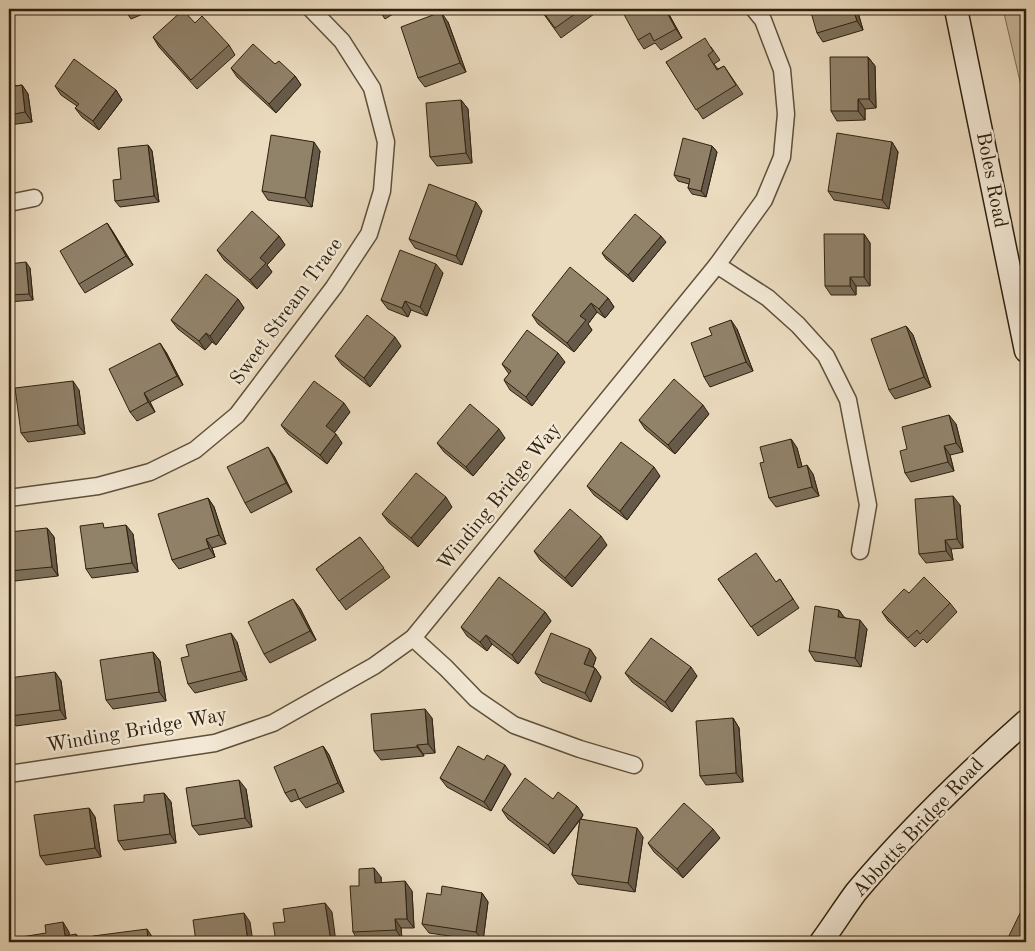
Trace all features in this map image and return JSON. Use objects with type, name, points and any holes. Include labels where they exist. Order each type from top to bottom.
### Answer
[{"type":"street","name":"Sweet Stream Trace","points":[[9,498],[98,486],[150,472],[195,450],[237,415],[334,287],[369,234],[382,191],[386,142],[372,88],[342,41],[311,9]]},
{"type":"street","name":"Winding Bridge Way","points":[[9,774],[215,743],[273,723],[374,666],[412,638],[717,265],[764,200],[782,157],[786,114],[782,70],[762,20],[754,9]]},
{"type":"street","name":"Boles Road","points":[[956,9],[1026,351]]},
{"type":"street","points":[[9,203],[34,198]]},
{"type":"street","points":[[717,265],[768,298],[798,325],[826,356],[848,400],[868,506],[860,551]]},
{"type":"street","points":[[412,638],[446,668],[476,699],[514,725],[580,749],[634,765]]},
{"type":"street","name":"Abbotts Bridge Road","points":[[821,942],[856,893],[907,836],[954,787],[1026,721]]},
{"type":"shaded area","points":[[1003,9],[1026,9],[1026,107]]},
{"type":"building","points":[[541,9],[582,9],[555,28]]},
{"type":"building","points":[[621,9],[665,9],[676,29],[654,41],[650,33],[638,40]]},
{"type":"building","points":[[810,9],[853,9],[857,21],[817,33]]},
{"type":"building","points":[[183,10],[195,23],[202,16],[229,45],[191,80],[153,37]]},
{"type":"building","points":[[441,12],[460,63],[418,78],[401,27]]},
{"type":"building","points":[[705,38],[713,51],[708,55],[717,70],[724,66],[736,85],[696,110],[666,62]]},
{"type":"building","points":[[253,44],[275,64],[279,61],[295,76],[269,104],[231,68]]},
{"type":"building","points":[[830,57],[868,57],[869,99],[858,99],[858,111],[831,111]]},
{"type":"building","points":[[74,59],[116,90],[93,121],[75,108],[79,104],[55,86]]},
{"type":"building","points":[[9,76],[10,87],[22,85],[25,112],[9,115]]},
{"type":"building","points":[[461,100],[466,153],[430,157],[426,103]]},
{"type":"building","points":[[837,133],[892,142],[882,200],[828,191]]},
{"type":"building","points":[[271,135],[314,142],[305,198],[262,191]]},
{"type":"building","points":[[683,138],[712,146],[701,191],[688,188],[690,179],[674,175]]},
{"type":"building","points":[[148,145],[154,196],[115,201],[113,180],[121,179],[118,148]]},
{"type":"building","points":[[429,184],[476,202],[456,256],[409,239]]},
{"type":"building","points":[[252,211],[279,236],[260,258],[266,263],[250,280],[217,250]]},
{"type":"building","points":[[635,214],[661,236],[628,275],[602,253]]},
{"type":"building","points":[[107,223],[126,256],[79,284],[60,251]]},
{"type":"building","points":[[824,234],[864,234],[864,277],[850,277],[850,286],[825,286]]},
{"type":"building","points":[[400,250],[436,264],[420,307],[405,301],[402,308],[381,300]]},
{"type":"building","points":[[26,262],[29,294],[9,295],[9,264]]},
{"type":"building","points":[[570,267],[608,298],[599,309],[591,303],[580,316],[586,320],[567,343],[532,315]]},
{"type":"building","points":[[206,274],[238,299],[210,336],[206,333],[199,341],[171,320]]},
{"type":"building","points":[[367,315],[395,337],[364,378],[335,356]]},
{"type":"building","points":[[731,320],[746,362],[704,377],[691,343],[712,335],[709,328]]},
{"type":"building","points":[[906,326],[924,377],[889,390],[871,339]]},
{"type":"building","points":[[527,330],[558,353],[526,397],[504,380],[511,371],[502,364]]},
{"type":"building","points":[[160,343],[177,376],[144,393],[148,402],[130,412],[109,369]]},
{"type":"building","points":[[674,379],[703,405],[668,445],[639,420]]},
{"type":"building","points":[[73,381],[78,425],[21,433],[15,388]]},
{"type":"building","points":[[314,381],[344,403],[326,426],[336,434],[320,455],[281,425]]},
{"type":"building","points":[[470,404],[499,429],[466,467],[437,443]]},
{"type":"building","points":[[949,415],[956,443],[944,446],[948,462],[905,473],[900,451],[907,449],[902,427]]},
{"type":"building","points":[[791,439],[798,468],[807,465],[812,487],[769,498],[760,463],[764,462],[760,447]]},
{"type":"building","points":[[621,442],[654,467],[620,511],[587,486]]},
{"type":"building","points":[[268,447],[286,483],[245,503],[227,467]]},
{"type":"building","points":[[416,473],[446,497],[411,538],[382,514]]},
{"type":"building","points":[[953,496],[957,539],[945,540],[946,551],[919,554],[915,499]]},
{"type":"building","points":[[208,498],[219,535],[206,539],[209,548],[172,560],[158,514]]},
{"type":"building","points":[[570,509],[601,536],[565,578],[534,551]]},
{"type":"building","points":[[103,523],[104,528],[126,525],[132,563],[86,569],[80,526]]},
{"type":"building","points":[[47,528],[52,567],[9,571],[9,532]]},
{"type":"building","points":[[360,537],[384,568],[339,601],[316,569]]},
{"type":"building","points":[[756,553],[776,582],[780,579],[793,599],[751,627],[718,579]]},
{"type":"building","points":[[499,577],[545,612],[512,655],[486,635],[480,642],[461,627]]},
{"type":"building","points":[[924,577],[950,603],[920,634],[917,630],[908,638],[882,612],[904,589],[909,593]]},
{"type":"building","points":[[293,599],[310,631],[264,654],[248,622]]},
{"type":"building","points":[[815,606],[839,610],[838,617],[860,620],[855,658],[809,651]]},
{"type":"building","points":[[231,633],[241,671],[188,684],[181,658],[189,656],[186,645]]},
{"type":"building","points":[[551,633],[590,649],[584,664],[595,668],[585,693],[535,673]]},
{"type":"building","points":[[651,638],[691,667],[665,702],[625,673]]},
{"type":"building","points":[[153,652],[159,692],[106,700],[100,660]]},
{"type":"building","points":[[55,672],[60,710],[10,716],[9,678]]},
{"type":"building","points":[[425,709],[428,744],[417,745],[417,747],[374,751],[371,714]]},
{"type":"building","points":[[733,718],[736,773],[700,776],[696,721]]},
{"type":"building","points":[[323,746],[338,783],[299,799],[295,789],[285,793],[274,767]]},
{"type":"building","points":[[458,746],[484,760],[487,755],[505,765],[484,802],[440,778]]},
{"type":"building","points":[[525,778],[553,799],[558,792],[577,806],[548,845],[502,810]]},
{"type":"building","points":[[239,780],[245,818],[192,826],[186,788]]},
{"type":"building","points":[[164,793],[170,834],[118,841],[114,805],[144,802],[144,795]]},
{"type":"building","points":[[684,803],[713,829],[677,869],[648,843]]},
{"type":"building","points":[[89,808],[95,848],[40,856],[34,815]]},
{"type":"building","points":[[580,819],[637,828],[628,883],[572,875]]},
{"type":"building","points":[[374,868],[375,883],[405,881],[407,919],[395,919],[396,930],[353,932],[350,886],[359,886],[359,869]]},
{"type":"building","points":[[442,886],[482,893],[476,932],[422,924],[427,893],[441,895]]},
{"type":"building","points":[[1026,901],[1026,942],[1006,942]]},
{"type":"building","points":[[325,903],[331,942],[276,942],[273,923],[285,922],[283,909]]},
{"type":"building","points":[[244,913],[248,942],[196,942],[193,920]]},
{"type":"building","points":[[63,922],[65,936],[76,934],[77,942],[16,942],[15,938],[46,933],[45,925]]},
{"type":"building","points":[[147,929],[148,942],[94,942],[93,936]]}]
